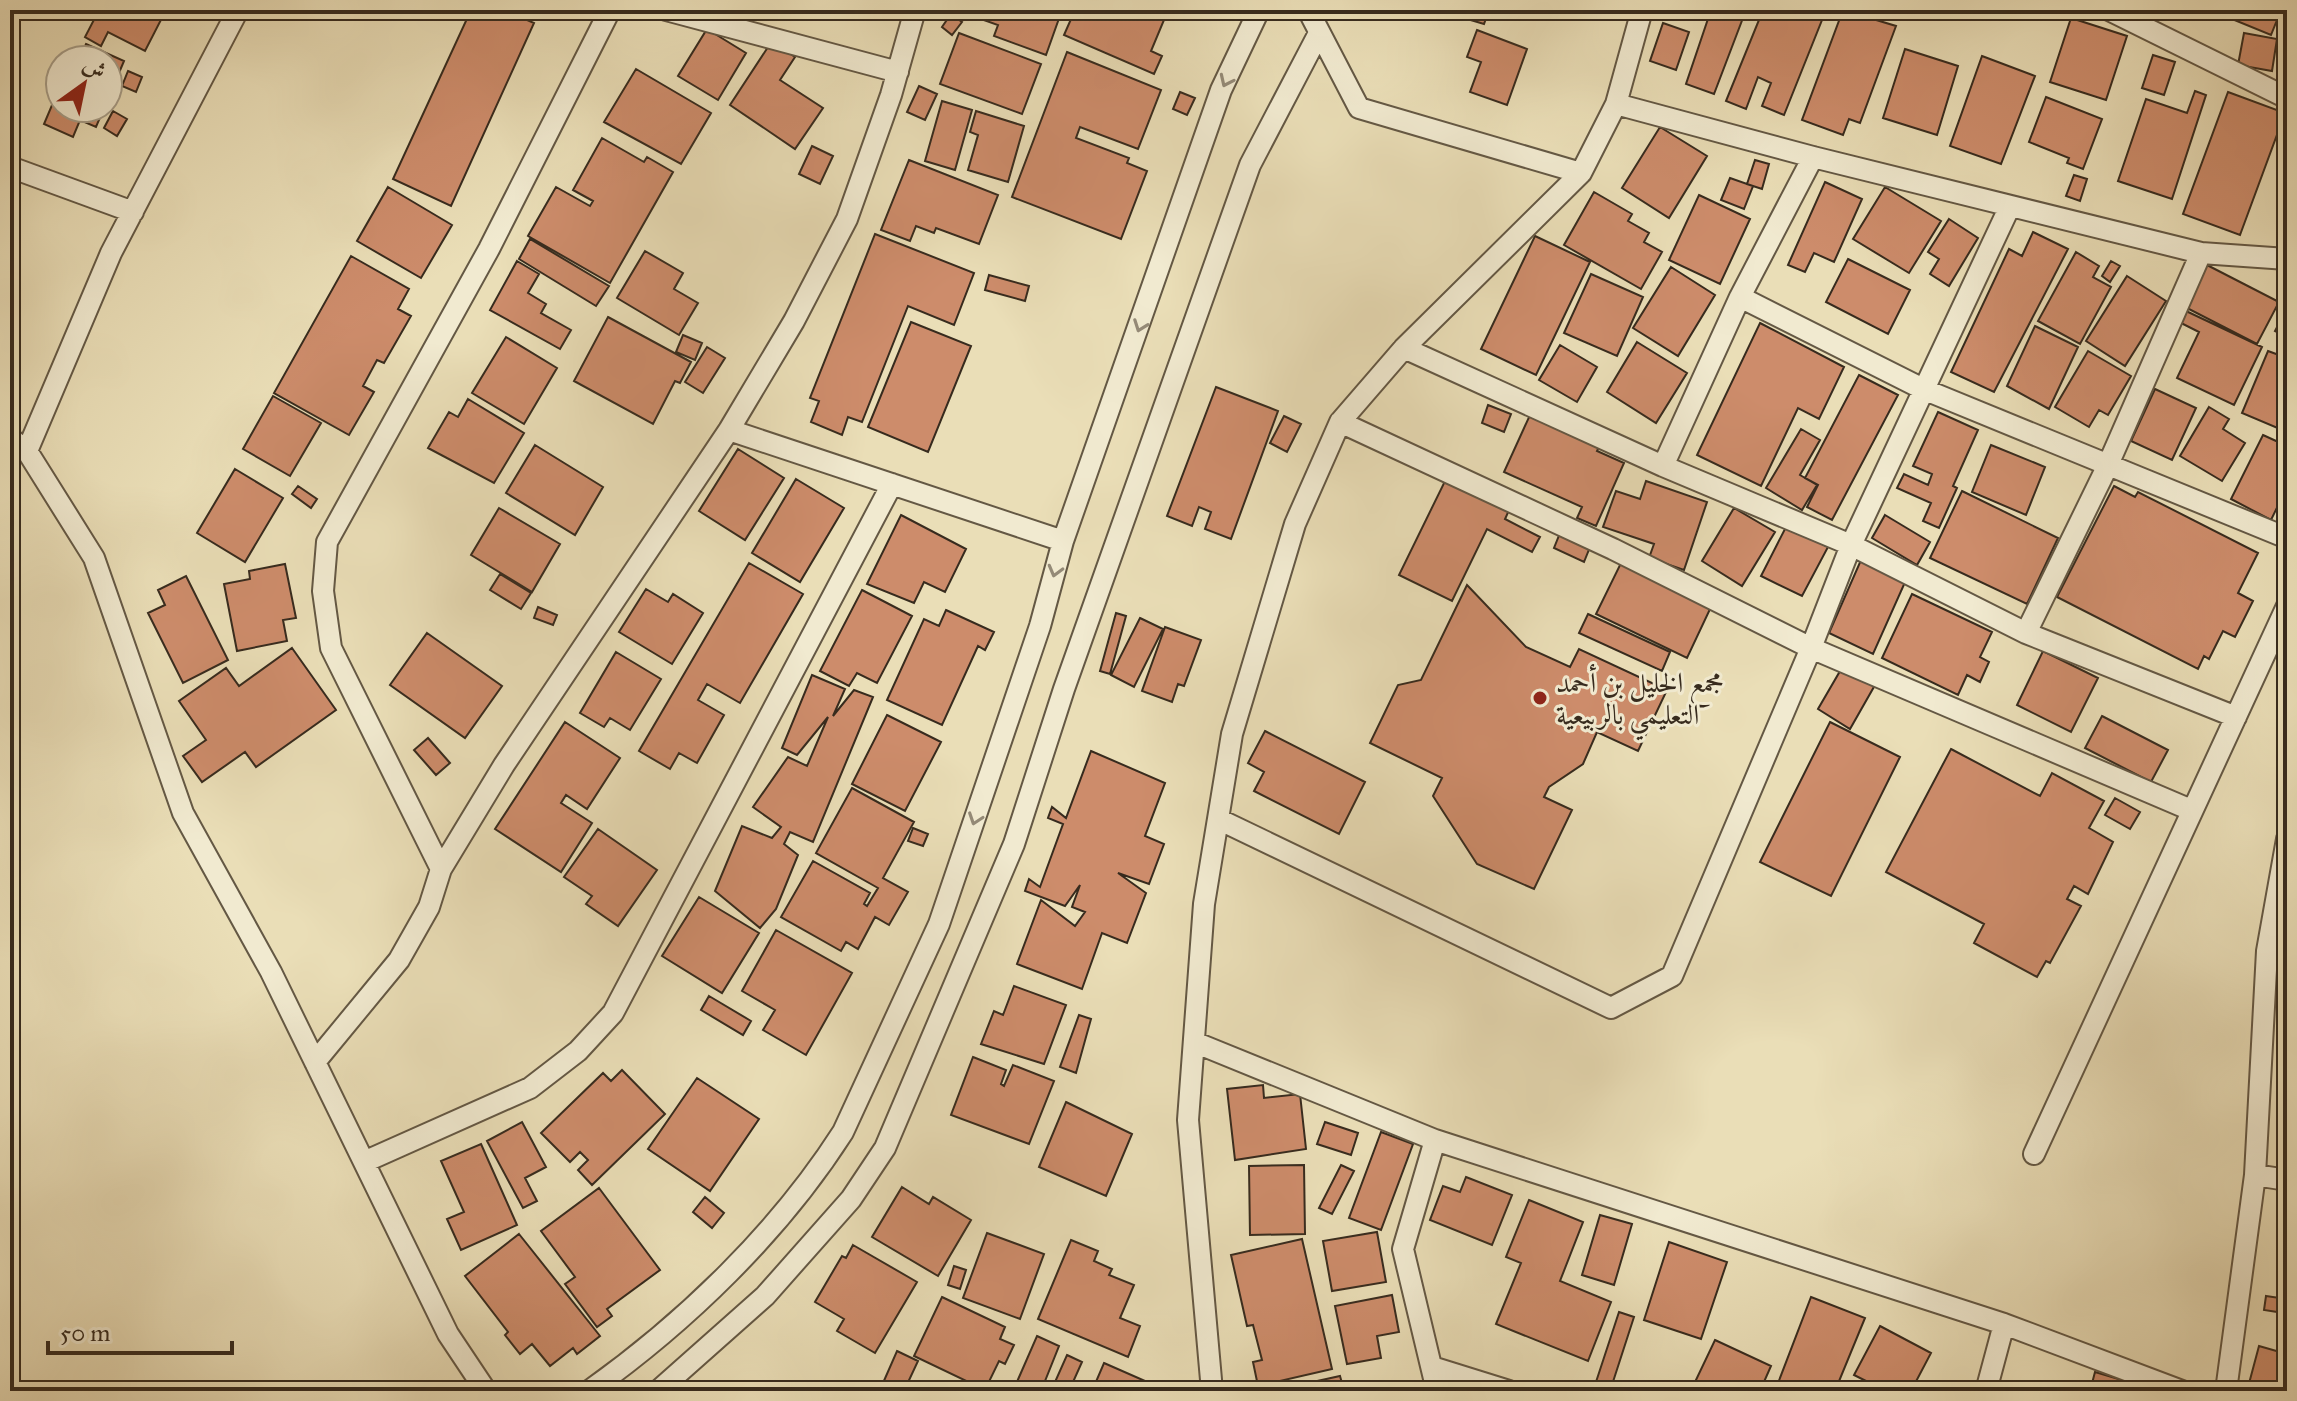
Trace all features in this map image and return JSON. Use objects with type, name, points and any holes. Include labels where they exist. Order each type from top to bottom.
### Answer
[{"type":"street","points":[[27,451],[111,253],[238,10]]},
{"type":"street","points":[[441,869],[331,648],[323,591],[327,542],[489,249],[610,10]]},
{"type":"street","points":[[666,10],[898,72]]},
{"type":"street","points":[[315,1062],[399,960],[429,907],[441,869],[504,765],[729,430],[794,321],[847,219],[898,72],[915,10]]},
{"type":"street","points":[[589,1391],[616,1372],[727,1275],[823,1162],[843,1132],[939,924],[1040,626],[1063,541],[1221,90],[1259,10]]},
{"type":"street","points":[[1212,1391],[1188,1120],[1204,904],[1232,734],[1295,524],[1340,422],[1404,348],[1581,173],[1616,104],[1642,10]]},
{"type":"street","points":[[2109,10],[2287,98]]},
{"type":"street","points":[[1313,18],[1359,108],[1581,173]]},
{"type":"street","points":[[658,1391],[765,1296],[851,1199],[885,1148],[1014,844],[1064,689],[1250,165],[1313,18]]},
{"type":"street","points":[[1616,104],[1813,157],[2201,253],[2287,259]]},
{"type":"street","points":[[1663,466],[1740,297],[1813,157]]},
{"type":"street","points":[[10,167],[133,212]]},
{"type":"street","points":[[1218,819],[1611,1008],[1672,976],[1811,648],[1851,545],[2010,206]]},
{"type":"street","points":[[2026,633],[2107,467],[2201,253]]},
{"type":"street","points":[[1740,297],[1923,389],[2107,467],[2287,538]]},
{"type":"street","points":[[1404,348],[1663,466],[1851,545],[2026,633],[2236,717]]},
{"type":"street","points":[[1340,422],[1613,549],[1811,648],[2191,810]]},
{"type":"street","points":[[729,430],[1063,541]]},
{"type":"street","points":[[10,438],[27,451],[94,558],[183,813],[271,972],[448,1334],[486,1391]]},
{"type":"street","points":[[364,1162],[530,1088],[578,1051],[613,1013],[892,484]]},
{"type":"street","points":[[2034,1154],[2287,606]]},
{"type":"street","points":[[2226,1391],[2255,1175],[2267,951],[2287,839]]},
{"type":"street","points":[[2267,951],[2287,958]]},
{"type":"street","points":[[1194,1042],[1435,1140],[2004,1324],[2182,1391]]},
{"type":"street","points":[[1435,1140],[1403,1249],[1437,1391]]},
{"type":"street","points":[[2255,1175],[2287,1180]]},
{"type":"street","points":[[1986,1391],[2004,1324]]},
{"type":"street","points":[[1432,1367],[1509,1391]]},
{"type":"building","points":[[99,10],[166,10],[145,51],[108,32],[102,44],[85,37]]},
{"type":"building","points":[[471,10],[504,10],[534,23],[451,206],[393,179]]},
{"type":"building","points":[[968,10],[1062,10],[1046,55],[994,36],[998,25],[967,14]]},
{"type":"building","points":[[1075,10],[1177,10],[1173,18],[1166,15],[1151,51],[1162,56],[1154,74],[1064,35]]},
{"type":"building","points":[[1437,10],[1489,10],[1484,24]]},
{"type":"building","points":[[1711,10],[1746,10],[1714,94],[1686,84]]},
{"type":"building","points":[[1763,10],[1826,10],[1784,115],[1762,106],[1771,83],[1758,77],[1746,109],[1726,101]]},
{"type":"building","points":[[1843,10],[1896,26],[1860,123],[1849,119],[1843,135],[1802,120]]},
{"type":"building","points":[[2210,10],[2281,10],[2271,35]]},
{"type":"building","points":[[951,14],[962,22],[952,35],[942,27]]},
{"type":"building","points":[[2071,18],[2127,36],[2106,100],[2050,82]]},
{"type":"building","points":[[1663,23],[1689,32],[1676,70],[1650,61]]},
{"type":"building","points":[[707,29],[746,53],[718,100],[678,76]]},
{"type":"building","points":[[1477,30],[1527,49],[1507,105],[1470,92],[1481,62],[1467,57]]},
{"type":"building","points":[[959,33],[1041,64],[1022,114],[940,84]]},
{"type":"building","points":[[2244,33],[2277,39],[2272,71],[2238,65]]},
{"type":"building","points":[[772,41],[795,57],[780,80],[823,108],[795,149],[730,105]]},
{"type":"building","points":[[1905,49],[1958,66],[1937,135],[1883,118]]},
{"type":"building","points":[[1067,52],[1161,90],[1138,149],[1080,127],[1076,138],[1129,158],[1127,163],[1147,171],[1121,239],[1012,197]]},
{"type":"building","points":[[2153,55],[2175,62],[2164,95],[2142,88]]},
{"type":"building","points":[[1982,56],[2035,76],[2001,164],[1950,146]]},
{"type":"building","points":[[636,69],[711,113],[681,164],[604,122]]},
{"type":"building","points":[[128,71],[142,77],[136,92],[124,87]]},
{"type":"building","points":[[919,86],[937,94],[925,120],[907,112]]},
{"type":"building","points":[[2195,91],[2206,95],[2172,199],[2118,181],[2146,99],[2187,113]]},
{"type":"building","points":[[1180,92],[1195,98],[1187,115],[1173,109]]},
{"type":"building","points":[[2228,92],[2285,113],[2240,235],[2183,214]]},
{"type":"building","points":[[2046,97],[2102,119],[2083,169],[2067,163],[2069,158],[2029,142]]},
{"type":"building","points":[[942,101],[972,110],[955,170],[925,161]]},
{"type":"building","points":[[976,111],[1024,126],[1008,182],[968,170],[978,135],[970,132]]},
{"type":"building","points":[[124,117],[127,119],[117,136],[104,128],[106,124],[124,124]]},
{"type":"building","points":[[44,124],[78,124],[73,137]]},
{"type":"building","points":[[1660,127],[1707,156],[1669,218],[1622,188]]},
{"type":"building","points":[[602,138],[644,162],[647,157],[673,172],[610,283],[528,236],[556,187],[590,206],[593,201],[573,190]]},
{"type":"building","points":[[812,146],[833,156],[820,184],[799,174]]},
{"type":"building","points":[[909,160],[998,195],[979,244],[936,228],[934,233],[916,226],[910,241],[881,230]]},
{"type":"building","points":[[1755,160],[1769,164],[1762,189],[1747,184]]},
{"type":"building","points":[[2074,175],[2087,179],[2080,201],[2066,196]]},
{"type":"building","points":[[1730,178],[1753,186],[1744,209],[1721,200]]},
{"type":"building","points":[[1825,182],[1862,199],[1834,262],[1814,253],[1805,272],[1788,265]]},
{"type":"building","points":[[388,187],[452,225],[421,278],[357,241]]},
{"type":"building","points":[[1885,187],[1941,221],[1909,273],[1853,239]]},
{"type":"building","points":[[1594,192],[1632,214],[1628,221],[1649,233],[1644,242],[1662,252],[1641,289],[1564,245]]},
{"type":"building","points":[[1699,195],[1750,219],[1720,284],[1669,260]]},
{"type":"building","points":[[1949,219],[1978,238],[1949,286],[1930,274],[1939,259],[1928,252]]},
{"type":"building","points":[[2033,232],[2068,249],[1994,392],[1951,372],[2009,249],[2022,256]]},
{"type":"building","points":[[875,234],[974,273],[954,325],[908,306],[862,422],[848,417],[842,435],[811,422],[819,401],[810,398]]},
{"type":"building","points":[[1535,236],[1590,262],[1536,375],[1481,349]]},
{"type":"building","points":[[530,239],[609,286],[596,306],[519,259]]},
{"type":"building","points":[[645,251],[683,273],[674,289],[698,303],[679,335],[617,298]]},
{"type":"building","points":[[2076,252],[2099,266],[2093,277],[2111,287],[2080,344],[2038,321]]},
{"type":"building","points":[[351,256],[409,289],[398,309],[411,316],[384,363],[377,360],[363,386],[374,392],[349,435],[274,393]]},
{"type":"building","points":[[1848,259],[1910,290],[1888,334],[1826,302]]},
{"type":"building","points":[[517,261],[539,274],[528,293],[546,304],[541,313],[571,330],[560,349],[490,310]]},
{"type":"building","points":[[2111,261],[2120,266],[2110,282],[2102,276]]},
{"type":"building","points":[[2207,265],[2279,302],[2257,344],[2185,307]]},
{"type":"building","points":[[1671,267],[1715,295],[1678,356],[1633,328]]},
{"type":"building","points":[[1591,274],[1643,297],[1617,356],[1564,333]]},
{"type":"building","points":[[989,275],[1029,286],[1025,301],[985,290]]},
{"type":"building","points":[[2127,276],[2166,301],[2125,366],[2086,341]]},
{"type":"building","points":[[2287,308],[2287,337],[2275,331]]},
{"type":"building","points":[[2186,311],[2262,347],[2234,405],[2177,378],[2199,332],[2181,323]]},
{"type":"building","points":[[608,317],[691,362],[680,383],[675,381],[653,424],[574,381]]},
{"type":"building","points":[[911,322],[971,346],[928,452],[868,427]]},
{"type":"building","points":[[1760,323],[1844,367],[1819,419],[1798,408],[1761,486],[1697,455]]},
{"type":"building","points":[[2035,326],[2078,347],[2049,409],[2007,386]]},
{"type":"building","points":[[683,335],[702,343],[695,360],[676,352]]},
{"type":"building","points":[[506,337],[557,368],[524,424],[472,393]]},
{"type":"building","points":[[1637,342],[1687,373],[1656,423],[1607,392]]},
{"type":"building","points":[[1560,345],[1597,367],[1577,402],[1539,380]]},
{"type":"building","points":[[707,347],[725,358],[703,393],[685,382]]},
{"type":"building","points":[[2088,351],[2131,376],[2108,415],[2099,410],[2089,427],[2055,407]]},
{"type":"building","points":[[2268,351],[2287,358],[2287,432],[2242,413]]},
{"type":"building","points":[[1859,375],[1898,395],[1832,520],[1807,507],[1818,485],[1805,478]]},
{"type":"building","points":[[1216,387],[1278,411],[1231,539],[1205,529],[1211,512],[1199,507],[1192,526],[1167,516]]},
{"type":"building","points":[[2155,389],[2196,408],[2172,460],[2131,441]]},
{"type":"building","points":[[273,396],[321,423],[290,476],[243,449]]},
{"type":"building","points":[[468,399],[524,433],[494,483],[428,448],[449,412],[458,417]]},
{"type":"building","points":[[1488,405],[1511,414],[1504,432],[1482,423]]},
{"type":"building","points":[[2209,407],[2229,419],[2223,429],[2245,443],[2222,481],[2180,456]]},
{"type":"building","points":[[1938,412],[1978,430],[1953,486],[1957,488],[1939,528],[1923,521],[1931,503],[1897,488],[1904,474],[1928,485],[1932,474],[1913,466]]},
{"type":"building","points":[[1530,415],[1599,447],[1597,451],[1624,463],[1596,526],[1577,518],[1582,507],[1504,472]]},
{"type":"building","points":[[1284,416],[1301,424],[1287,452],[1270,443]]},
{"type":"building","points":[[1801,429],[1820,440],[1800,475],[1817,485],[1802,510],[1766,488]]},
{"type":"building","points":[[2263,435],[2287,446],[2287,487],[2271,520],[2231,499]]},
{"type":"building","points":[[535,445],[603,487],[575,535],[506,493]]},
{"type":"building","points":[[1991,445],[2045,467],[2026,515],[1972,492]]},
{"type":"building","points":[[738,449],[784,478],[745,540],[699,511]]},
{"type":"building","points":[[235,469],[283,498],[245,562],[197,533]]},
{"type":"building","points":[[1447,477],[1510,508],[1505,519],[1540,537],[1532,552],[1487,529],[1452,601],[1399,575]]},
{"type":"building","points":[[796,479],[844,508],[800,582],[752,553]]},
{"type":"building","points":[[1646,481],[1707,502],[1684,570],[1649,558],[1654,544],[1603,527],[1616,491],[1640,499]]},
{"type":"building","points":[[298,486],[317,499],[311,508],[292,494]]},
{"type":"building","points":[[2114,486],[2135,497],[2138,492],[2258,553],[2238,593],[2253,601],[2235,637],[2223,631],[2209,659],[2204,656],[2198,669],[2057,597]]},
{"type":"building","points":[[1962,491],[2058,538],[2027,604],[1930,558]]},
{"type":"building","points":[[499,508],[560,544],[532,592],[471,555]]},
{"type":"building","points":[[1734,508],[1775,532],[1742,586],[1702,561]]},
{"type":"building","points":[[901,515],[966,549],[945,592],[924,582],[914,603],[867,584]]},
{"type":"building","points":[[1885,515],[1930,542],[1917,565],[1872,538]]},
{"type":"building","points":[[1787,525],[1828,547],[1802,596],[1761,576]]},
{"type":"building","points":[[1560,533],[1590,547],[1584,562],[1554,548]]},
{"type":"building","points":[[1861,560],[1906,580],[1873,654],[1829,633]]},
{"type":"building","points":[[749,563],[803,594],[740,703],[707,684],[698,700],[724,715],[697,763],[679,753],[670,769],[639,751]]},
{"type":"building","points":[[1621,563],[1711,607],[1687,658],[1596,614]]},
{"type":"building","points":[[285,564],[296,618],[283,620],[287,641],[237,651],[224,584],[250,579],[249,571]]},
{"type":"building","points":[[500,574],[531,593],[521,609],[490,590]]},
{"type":"building","points":[[186,576],[228,660],[183,683],[148,613],[165,605],[158,590]]},
{"type":"building","points":[[1467,585],[1526,647],[1570,667],[1579,649],[1667,690],[1638,751],[1597,732],[1583,764],[1549,787],[1544,797],[1572,810],[1534,889],[1477,864],[1433,796],[1442,778],[1370,743],[1398,685],[1421,680]]},
{"type":"building","points":[[646,589],[668,602],[673,594],[703,613],[672,664],[619,632]]},
{"type":"building","points":[[862,590],[912,616],[877,683],[857,673],[849,686],[820,671]]},
{"type":"building","points":[[1912,594],[1992,632],[1980,657],[1989,662],[1980,682],[1967,675],[1958,695],[1882,658]]},
{"type":"building","points":[[538,607],[557,615],[553,625],[534,618]]},
{"type":"building","points":[[946,610],[994,632],[985,650],[978,646],[942,725],[887,700],[924,619],[939,626]]},
{"type":"building","points":[[1116,613],[1126,616],[1110,674],[1100,671]]},
{"type":"building","points":[[1588,614],[1670,652],[1662,671],[1579,633]]},
{"type":"building","points":[[1140,618],[1163,629],[1134,687],[1111,675]]},
{"type":"building","points":[[1165,627],[1201,640],[1184,686],[1178,684],[1172,702],[1142,691]]},
{"type":"building","points":[[427,633],[502,686],[465,738],[390,685]]},
{"type":"building","points":[[292,648],[336,710],[256,767],[245,752],[202,782],[183,756],[206,740],[179,701],[226,668],[239,686]]},
{"type":"building","points":[[2043,651],[2098,678],[2071,732],[2017,705]]},
{"type":"building","points":[[616,652],[661,679],[630,730],[610,718],[604,727],[580,713]]},
{"type":"building","points":[[1843,666],[1875,685],[1850,729],[1818,709]]},
{"type":"building","points":[[812,675],[845,689],[833,716],[854,690],[873,697],[813,842],[790,832],[784,844],[798,855],[776,909],[760,928],[715,891],[742,826],[772,838],[781,827],[753,807],[788,757],[807,766],[828,717],[797,755],[782,748]]},
{"type":"building","points":[[887,715],[941,742],[905,811],[852,784]]},
{"type":"building","points":[[2102,716],[2168,750],[2151,782],[2085,748]]},
{"type":"building","points":[[565,722],[620,758],[587,809],[566,795],[561,803],[592,823],[561,872],[495,829]]},
{"type":"building","points":[[1830,722],[1900,757],[1831,896],[1760,862]]},
{"type":"building","points":[[1265,731],[1365,782],[1339,834],[1254,791],[1264,772],[1248,763]]},
{"type":"building","points":[[428,738],[450,763],[436,775],[414,750]]},
{"type":"building","points":[[1951,749],[2040,796],[2052,773],[2104,801],[2089,828],[2113,842],[2088,894],[2074,886],[2067,899],[2081,906],[2050,963],[2046,961],[2037,977],[1974,943],[1984,924],[1886,872]]},
{"type":"building","points":[[1091,751],[1165,783],[1145,836],[1164,844],[1149,884],[1118,873],[1146,893],[1127,943],[1102,933],[1082,989],[1017,964],[1041,900],[1075,926],[1085,912],[1072,907],[1080,885],[1065,906],[1025,891],[1029,879],[1040,887],[1063,824],[1048,818],[1052,807],[1066,818]]},
{"type":"building","points":[[852,788],[914,822],[883,878],[908,892],[889,925],[875,917],[858,949],[846,942],[841,951],[781,917],[813,861],[870,893],[864,904],[867,906],[878,888],[816,853]]},
{"type":"building","points":[[2115,798],[2140,812],[2130,829],[2105,815]]},
{"type":"building","points":[[913,828],[928,834],[923,846],[908,841]]},
{"type":"building","points":[[598,829],[657,870],[618,926],[586,904],[592,896],[564,877]]},
{"type":"building","points":[[699,897],[759,933],[722,993],[662,956]]},
{"type":"building","points":[[776,930],[852,973],[806,1055],[763,1030],[775,1010],[742,991]]},
{"type":"building","points":[[1014,986],[1066,1005],[1044,1064],[981,1044],[994,1011],[1003,1015]]},
{"type":"building","points":[[709,996],[751,1021],[743,1035],[701,1010]]},
{"type":"building","points":[[1079,1015],[1091,1019],[1076,1073],[1060,1067]]},
{"type":"building","points":[[973,1057],[1006,1070],[1001,1084],[1004,1086],[1013,1065],[1054,1081],[1029,1144],[951,1115]]},
{"type":"building","points":[[622,1070],[665,1114],[592,1185],[578,1170],[588,1160],[580,1152],[570,1162],[541,1133],[603,1073],[611,1081]]},
{"type":"building","points":[[697,1078],[759,1119],[710,1191],[648,1149]]},
{"type":"building","points":[[1263,1085],[1264,1098],[1300,1094],[1306,1149],[1235,1160],[1227,1089]]},
{"type":"building","points":[[1066,1102],[1132,1134],[1106,1196],[1039,1167]]},
{"type":"building","points":[[522,1122],[546,1167],[525,1178],[537,1201],[523,1208],[487,1141]]},
{"type":"building","points":[[1325,1122],[1358,1133],[1351,1155],[1317,1144]]},
{"type":"building","points":[[1381,1132],[1413,1144],[1381,1230],[1349,1218]]},
{"type":"building","points":[[481,1144],[517,1225],[461,1250],[447,1219],[464,1212],[441,1161]]},
{"type":"building","points":[[1304,1165],[1305,1234],[1250,1235],[1249,1166]]},
{"type":"building","points":[[1341,1165],[1354,1171],[1332,1214],[1319,1208]]},
{"type":"building","points":[[1466,1177],[1512,1195],[1492,1245],[1430,1220],[1443,1186],[1460,1192]]},
{"type":"building","points":[[902,1187],[929,1204],[933,1197],[971,1220],[938,1276],[872,1237]]},
{"type":"building","points":[[599,1188],[660,1270],[607,1309],[612,1316],[597,1327],[565,1284],[575,1277],[541,1231]]},
{"type":"building","points":[[705,1197],[724,1213],[712,1228],[693,1212]]},
{"type":"building","points":[[1529,1200],[1583,1222],[1560,1281],[1611,1302],[1588,1361],[1496,1324],[1521,1263],[1506,1257]]},
{"type":"building","points":[[1600,1215],[1632,1224],[1614,1285],[1582,1275]]},
{"type":"building","points":[[1377,1232],[1386,1282],[1332,1291],[1323,1241]]},
{"type":"building","points":[[987,1233],[1044,1254],[1020,1319],[963,1298]]},
{"type":"building","points":[[519,1234],[600,1336],[577,1354],[573,1348],[550,1366],[532,1344],[520,1354],[505,1335],[508,1332],[465,1276]]},
{"type":"building","points":[[1302,1239],[1332,1369],[1258,1386],[1253,1362],[1262,1360],[1253,1325],[1247,1326],[1231,1255]]},
{"type":"building","points":[[1071,1240],[1098,1251],[1094,1261],[1112,1269],[1109,1275],[1134,1285],[1120,1318],[1140,1326],[1128,1357],[1038,1319]]},
{"type":"building","points":[[1669,1242],[1727,1262],[1701,1339],[1644,1320]]},
{"type":"building","points":[[853,1245],[917,1282],[875,1353],[837,1331],[844,1319],[815,1302],[842,1256],[846,1258]]},
{"type":"building","points":[[954,1266],[966,1270],[960,1289],[948,1285]]},
{"type":"building","points":[[1392,1295],[1399,1332],[1377,1336],[1381,1358],[1347,1364],[1335,1306]]},
{"type":"building","points":[[2266,1296],[2287,1299],[2284,1313],[2264,1310]]},
{"type":"building","points":[[942,1297],[1005,1327],[1000,1339],[1014,1345],[1005,1364],[999,1361],[985,1390],[914,1356]]},
{"type":"building","points":[[1811,1297],[1865,1318],[1835,1391],[1775,1391]]},
{"type":"building","points":[[1619,1312],[1634,1317],[1610,1391],[1603,1391],[1594,1388]]},
{"type":"building","points":[[1880,1326],[1931,1353],[1911,1391],[1886,1391],[1854,1375]]},
{"type":"building","points":[[1037,1336],[1059,1346],[1041,1391],[1013,1391]]},
{"type":"building","points":[[1715,1340],[1771,1366],[1760,1391],[1714,1391],[1695,1382]]},
{"type":"building","points":[[2259,1346],[2287,1354],[2287,1391],[2247,1391]]},
{"type":"building","points":[[897,1351],[918,1361],[904,1391],[883,1383]]},
{"type":"building","points":[[1067,1355],[1082,1362],[1069,1391],[1051,1391]]},
{"type":"building","points":[[1104,1363],[1152,1384],[1149,1391],[1092,1391]]},
{"type":"building","points":[[2095,1372],[2159,1391],[2090,1391]]},
{"type":"building","points":[[1340,1376],[1343,1387],[1310,1391],[1308,1383]]},
{"type":"building","points":[[1400,1382],[1402,1391],[1362,1391]]},
{"type":"place","name":"مجمع الخليل بن أحمد التعليمي بالربيعية","points":[[1540,698]]}]
